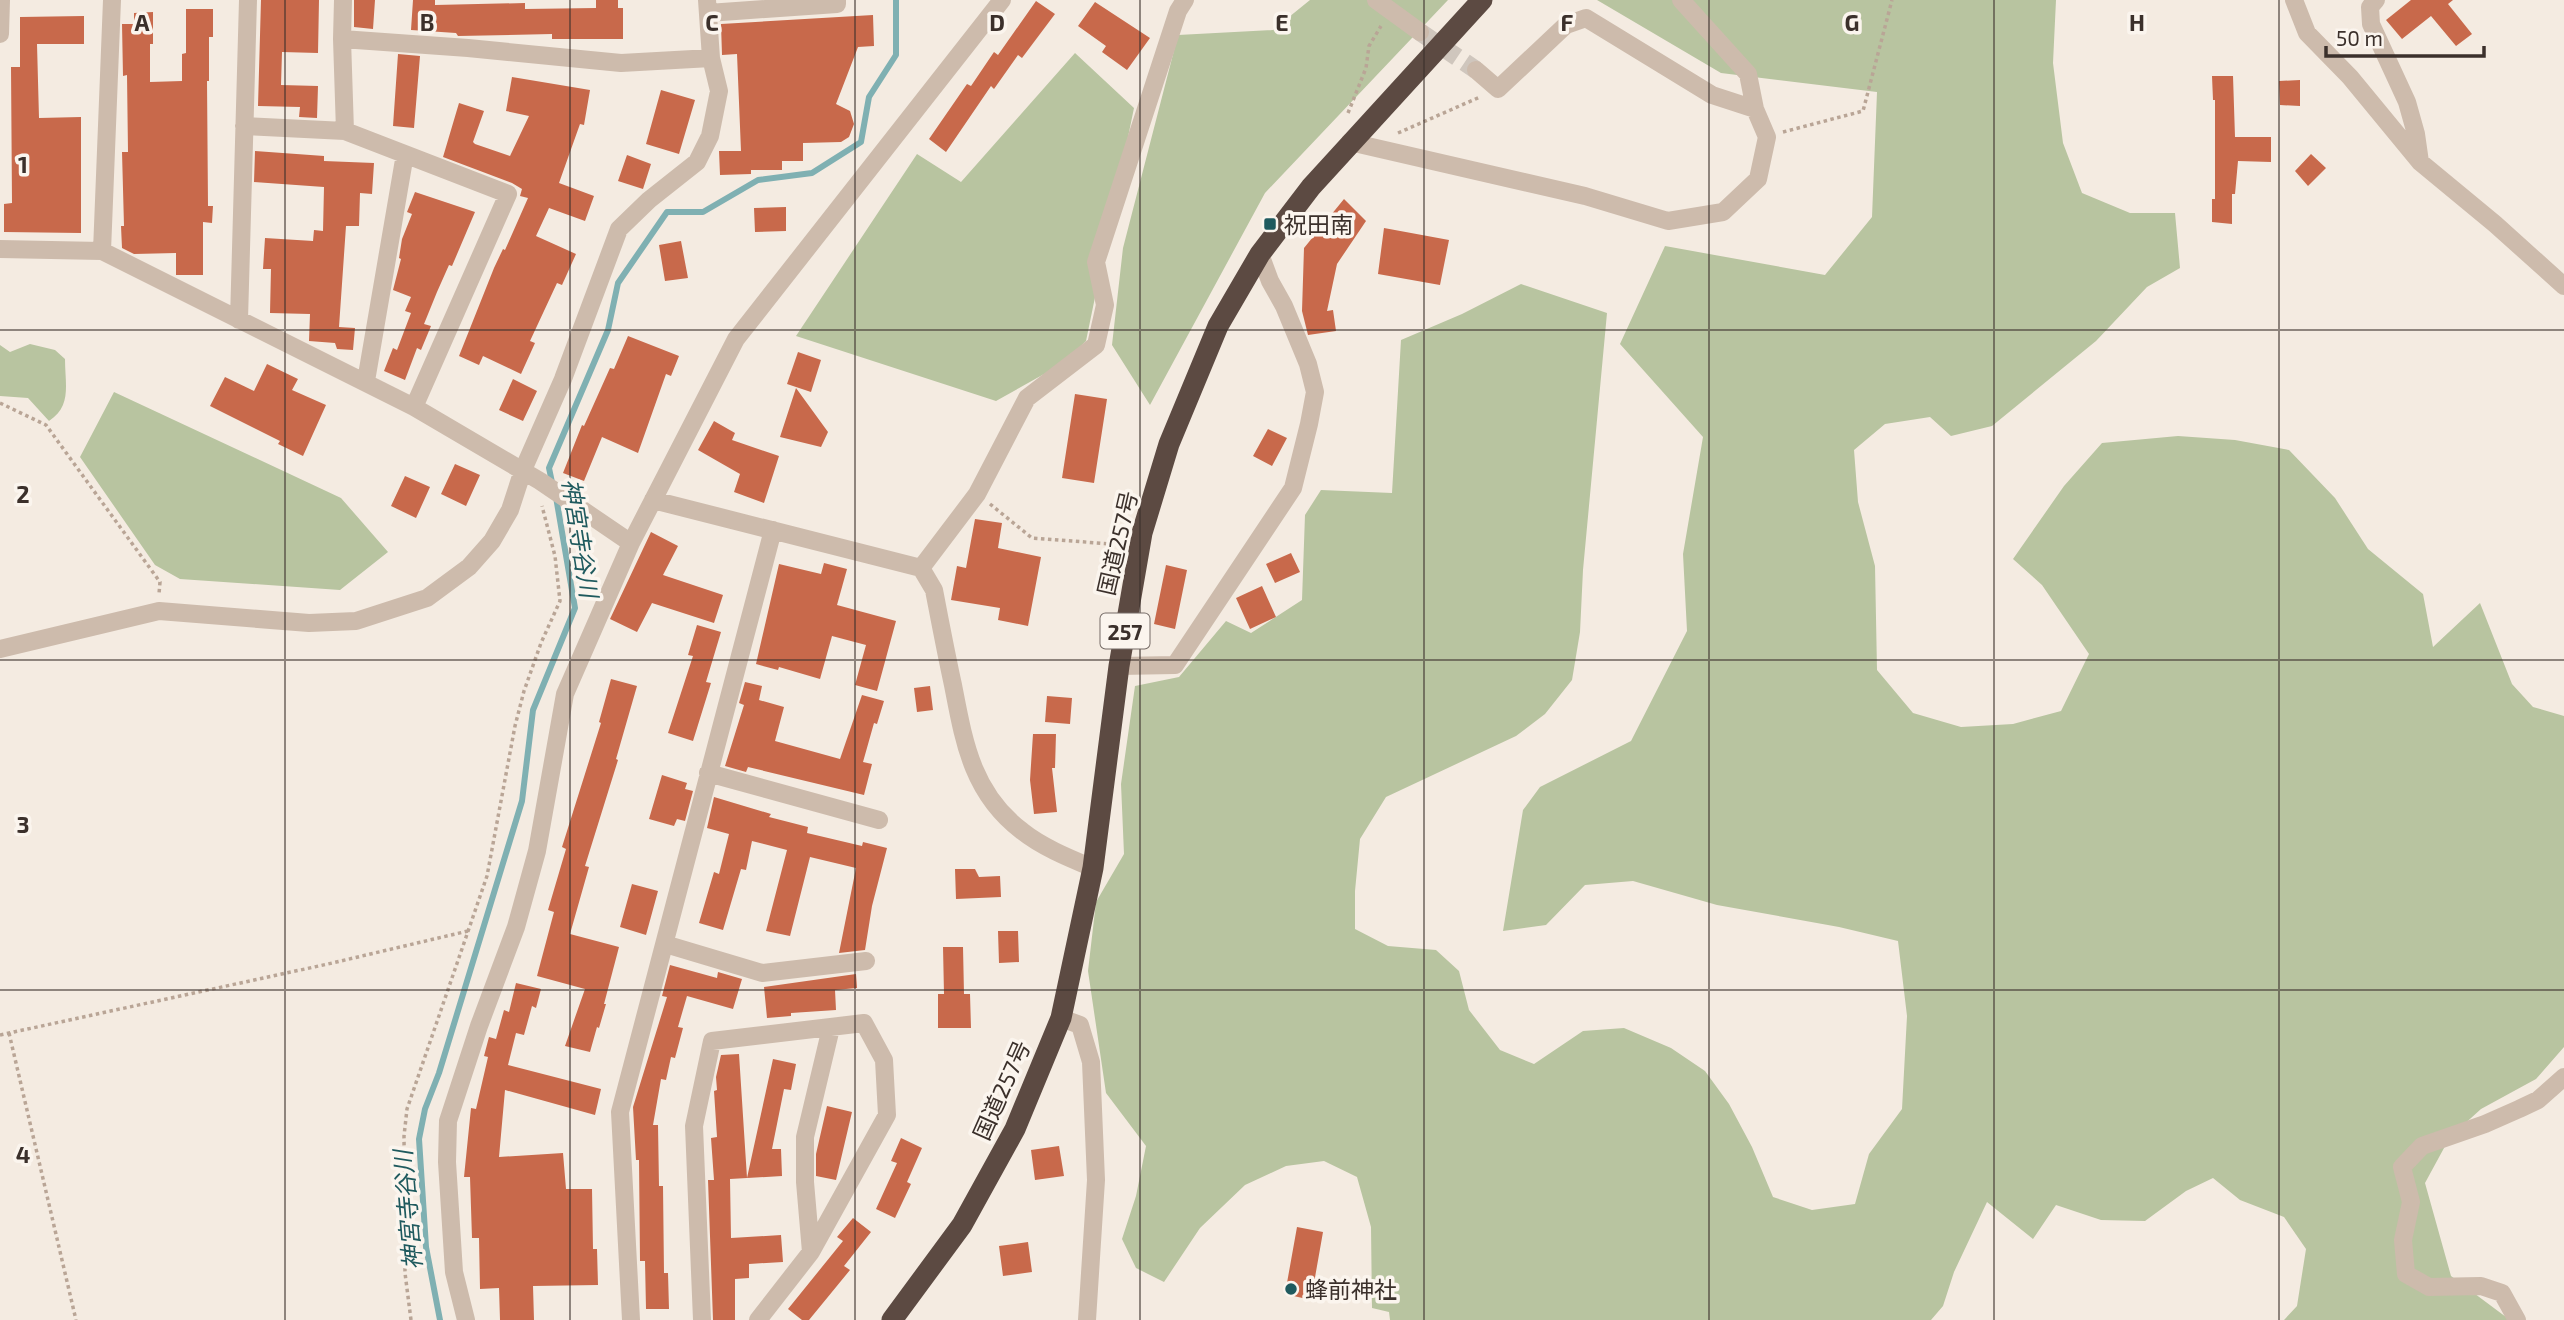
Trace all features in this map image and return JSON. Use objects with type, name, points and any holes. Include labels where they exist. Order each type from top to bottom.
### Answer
[{"type":"highway","name":"国道257号","points":[[892,1320],[962,1225],[1015,1129],[1061,1018],[1093,868],[1119,666],[1142,533],[1169,444],[1218,326],[1261,254],[1311,187],[1359,144],[1482,0]]},
{"type":"street","points":[[0,34],[1,0]]},
{"type":"street","points":[[103,251],[112,0]]},
{"type":"street","points":[[239,320],[248,0]]},
{"type":"street","points":[[343,0],[345,131]]},
{"type":"street","points":[[0,649],[159,611],[309,623],[356,621],[427,598],[469,567],[492,541],[510,510],[523,470],[563,379],[620,229],[649,200],[697,162],[710,136],[719,91],[711,58],[708,7],[837,4],[837,0]]},
{"type":"street","points":[[921,568],[977,494],[1027,398],[1097,345],[1105,304],[1096,262],[1182,6],[1163,0]]},
{"type":"street","points":[[1376,0],[1420,32]]},
{"type":"street","points":[[1359,144],[1585,195],[1668,221],[1723,212],[1758,179],[1767,137],[1755,109],[1748,74],[1681,0]]},
{"type":"street","points":[[2294,0],[2307,33],[2350,77],[2420,162],[2495,223],[2564,286]]},
{"type":"street","points":[[2376,0],[2371,7],[2371,24],[2407,102],[2420,162]]},
{"type":"street","points":[[466,1320],[454,1272],[447,1162],[448,1121],[479,1026],[516,927],[537,851],[565,694],[631,543],[736,339],[997,2]]},
{"type":"street","points":[[1476,70],[1498,89],[1566,25],[1586,18],[1712,95],[1755,109]]},
{"type":"street","points":[[342,39],[621,63],[711,58]]},
{"type":"street","points":[[244,126],[345,131],[508,194],[414,407]]},
{"type":"street","points":[[366,381],[405,155]]},
{"type":"street","points":[[0,249],[103,251],[414,407],[523,470],[631,543]]},
{"type":"street","points":[[1119,666],[1175,665],[1293,488],[1315,392],[1308,364],[1284,306],[1270,281],[1261,254]]},
{"type":"street","points":[[653,500],[921,568],[934,590],[965,748],[977,777],[997,807],[1022,831],[1063,855],[1093,868]]},
{"type":"street","points":[[631,1320],[620,1112],[773,530]]},
{"type":"street","points":[[708,773],[879,820]]},
{"type":"street","points":[[665,944],[762,973],[866,961]]},
{"type":"street","points":[[1061,1018],[1080,1025],[1091,1062],[1096,1180],[1087,1320]]},
{"type":"street","points":[[702,1320],[694,1126],[712,1041],[864,1023],[884,1060],[887,1115],[811,1252],[758,1320]]},
{"type":"street","points":[[811,1252],[805,1182],[805,1137],[831,1028]]},
{"type":"street","points":[[2517,1320],[2502,1293],[2481,1286],[2429,1287],[2406,1274],[2403,1240],[2411,1202],[2402,1167],[2422,1146],[2485,1124],[2538,1100],[2564,1077]]},
{"type":"path","points":[[1767,137],[1863,111],[1892,0]]},
{"type":"path","points":[[1347,116],[1366,68],[1369,46],[1392,10]]},
{"type":"path","points":[[1359,144],[1498,89]]},
{"type":"path","points":[[0,403],[46,425],[160,582],[159,611]]},
{"type":"path","points":[[977,494],[1032,538],[1111,544],[1142,533]]},
{"type":"path","points":[[411,1320],[405,1273],[404,1136],[407,1109],[487,876],[524,691],[560,601],[555,556],[539,500]]},
{"type":"path","points":[[0,1035],[468,931]]},
{"type":"path","points":[[9,1033],[76,1320]]},
{"type":"green space","points":[[1310,0],[1448,0],[1265,193],[1150,405],[1112,345],[1123,248],[1178,35],[1273,30]]},
{"type":"green space","points":[[1597,0],[2056,0],[2053,63],[2063,143],[2082,193],[2130,213],[2175,213],[2180,268],[2147,287],[2096,341],[1992,426],[1951,436],[1930,417],[1885,424],[1854,450],[1858,502],[1875,566],[1877,670],[1913,713],[1961,727],[2013,724],[2061,711],[2089,654],[2042,585],[2013,559],[2064,486],[2102,443],[2178,436],[2235,440],[2289,450],[2335,498],[2368,549],[2423,594],[2433,647],[2480,603],[2512,684],[2533,707],[2564,716],[2564,1047],[2536,1079],[2481,1109],[2450,1137],[2425,1183],[2451,1276],[2510,1320],[2284,1320],[2297,1306],[2306,1249],[2284,1217],[2240,1200],[2213,1178],[2186,1191],[2145,1221],[2101,1220],[2056,1205],[2033,1239],[1987,1202],[1954,1272],[1943,1306],[1931,1320],[1390,1320],[1389,1312],[1372,1308],[1371,1227],[1357,1177],[1324,1161],[1286,1166],[1245,1185],[1200,1228],[1164,1282],[1136,1268],[1122,1239],[1136,1196],[1146,1146],[1106,1093],[1088,971],[1096,902],[1124,854],[1121,784],[1135,686],[1179,677],[1226,621],[1251,633],[1302,600],[1305,515],[1321,490],[1392,493],[1401,340],[1462,314],[1521,284],[1607,313],[1583,570],[1580,632],[1572,680],[1545,714],[1516,736],[1386,797],[1360,839],[1355,891],[1355,929],[1388,946],[1436,950],[1459,971],[1469,1010],[1500,1050],[1534,1064],[1583,1031],[1624,1028],[1671,1048],[1705,1071],[1729,1104],[1752,1147],[1773,1197],[1812,1210],[1855,1204],[1869,1154],[1902,1109],[1907,1016],[1898,941],[1839,927],[1717,905],[1633,881],[1585,885],[1546,925],[1503,931],[1523,810],[1540,787],[1631,741],[1687,631],[1683,554],[1703,437],[1620,344],[1665,246],[1825,275],[1872,217],[1877,92],[1721,73]]},
{"type":"green space","points":[[1075,53],[1134,108],[1086,341],[1062,364],[996,401],[796,336],[917,154],[961,182]]},
{"type":"green space","points":[[30,344],[55,350],[65,359],[64,402],[49,421],[28,398],[0,396],[0,345],[10,352]]},
{"type":"green space","points":[[114,392],[341,498],[388,552],[340,590],[180,579],[155,565],[80,457]]},
{"type":"building","points":[[261,0],[319,0],[318,53],[282,52],[281,85],[318,86],[317,118],[299,117],[300,107],[258,106]]},
{"type":"building","points":[[354,0],[375,0],[373,29],[354,27]]},
{"type":"building","points":[[413,0],[435,0],[435,5],[525,3],[525,9],[596,8],[596,0],[618,0],[618,8],[623,8],[623,39],[552,39],[552,34],[458,36],[456,33],[411,30]]},
{"type":"building","points":[[2411,0],[2453,0],[2448,4],[2472,34],[2456,46],[2431,16],[2402,39],[2386,20]]},
{"type":"building","points":[[1036,1],[1055,14],[1022,58],[1018,55],[994,89],[991,86],[946,152],[929,139],[967,84],[971,86],[994,52],[998,55]]},
{"type":"building","points":[[1095,2],[1150,38],[1127,70],[1102,52],[1106,46],[1078,26]]},
{"type":"building","points":[[186,9],[213,9],[213,37],[209,37],[207,81],[208,206],[213,206],[212,223],[203,222],[203,275],[176,275],[176,253],[134,254],[122,248],[122,152],[128,152],[127,75],[123,76],[122,24],[134,24],[134,13],[153,12],[150,82],[182,81],[182,54],[186,53]]},
{"type":"building","points":[[873,15],[874,46],[858,47],[836,104],[850,111],[854,124],[849,137],[841,142],[803,143],[803,161],[782,161],[782,170],[751,170],[751,174],[720,175],[719,151],[741,151],[737,54],[722,55],[721,24]]},
{"type":"building","points":[[84,16],[84,44],[37,44],[39,118],[81,117],[81,233],[4,232],[4,204],[12,203],[11,67],[20,67],[20,17]]},
{"type":"building","points":[[398,54],[420,56],[414,128],[393,126]]},
{"type":"building","points":[[2212,76],[2233,76],[2235,137],[2271,137],[2271,162],[2238,161],[2235,194],[2232,194],[2232,224],[2212,222],[2212,199],[2215,199],[2215,100]]},
{"type":"building","points":[[512,77],[590,90],[584,125],[580,124],[559,183],[594,196],[585,221],[549,208],[536,236],[576,254],[562,285],[557,283],[530,341],[535,343],[521,374],[483,356],[479,365],[459,356],[494,268],[528,198],[520,196],[522,189],[512,183],[443,157],[459,103],[484,111],[473,142],[510,156],[529,116],[506,111]]},
{"type":"building","points":[[2300,80],[2300,106],[2280,105],[2279,81]]},
{"type":"building","points":[[661,90],[695,100],[679,154],[646,144]]},
{"type":"building","points":[[255,151],[324,156],[324,161],[374,163],[372,194],[360,193],[359,226],[346,226],[339,327],[355,328],[353,350],[337,349],[335,343],[309,341],[310,314],[270,313],[271,269],[263,269],[265,238],[313,241],[314,230],[323,231],[324,187],[254,182]]},
{"type":"building","points":[[2311,154],[2326,168],[2308,186],[2295,171]]},
{"type":"building","points":[[627,155],[651,164],[643,189],[618,181]]},
{"type":"building","points":[[415,192],[475,212],[452,266],[449,265],[437,292],[424,324],[431,326],[421,350],[417,348],[405,380],[384,371],[393,348],[397,350],[411,313],[405,311],[411,297],[393,290],[401,259],[402,239],[412,214],[407,212]]},
{"type":"building","points":[[1344,199],[1366,221],[1337,264],[1327,311],[1333,310],[1336,331],[1308,335],[1302,311],[1304,248]]},
{"type":"building","points":[[786,207],[786,231],[755,232],[754,208]]},
{"type":"building","points":[[1384,228],[1449,240],[1440,285],[1378,274]]},
{"type":"building","points":[[681,241],[688,278],[665,281],[659,245]]},
{"type":"building","points":[[628,336],[679,356],[671,376],[666,374],[638,453],[602,437],[584,481],[563,473],[582,425],[584,426],[610,368],[614,369]]},
{"type":"building","points":[[798,352],[821,360],[811,392],[787,384]]},
{"type":"building","points":[[267,364],[298,379],[292,390],[326,405],[303,456],[278,444],[280,441],[210,406],[225,377],[254,391]]},
{"type":"building","points":[[513,379],[537,391],[523,421],[499,410]]},
{"type":"building","points":[[796,388],[828,432],[821,447],[780,437]]},
{"type":"building","points":[[1075,394],[1107,399],[1094,483],[1062,478]]},
{"type":"building","points":[[714,421],[735,433],[732,440],[779,456],[764,503],[734,492],[740,474],[698,450]]},
{"type":"building","points":[[1268,429],[1287,438],[1272,466],[1253,456]]},
{"type":"building","points":[[455,464],[480,475],[466,506],[441,494]]},
{"type":"building","points":[[405,476],[430,487],[416,518],[391,506]]},
{"type":"building","points":[[975,519],[1002,523],[998,548],[1041,557],[1028,626],[998,620],[1000,608],[951,600],[957,566],[966,568]]},
{"type":"building","points":[[651,532],[678,546],[663,575],[723,595],[714,623],[652,603],[637,632],[610,619]]},
{"type":"building","points":[[1291,553],[1300,572],[1275,583],[1266,564]]},
{"type":"building","points":[[824,563],[847,569],[837,605],[896,621],[877,691],[855,685],[866,645],[832,636],[820,679],[779,667],[778,670],[756,664],[779,564],[821,574]]},
{"type":"building","points":[[1166,565],[1187,570],[1175,629],[1154,624]]},
{"type":"building","points":[[1262,586],[1276,617],[1250,629],[1236,598]]},
{"type":"building","points":[[697,625],[721,632],[706,682],[711,683],[693,741],[668,733],[693,656],[688,655]]},
{"type":"building","points":[[611,679],[637,686],[616,759],[618,760],[585,866],[589,867],[570,934],[619,947],[606,1004],[590,1052],[565,1046],[585,989],[537,976],[554,912],[548,910],[566,849],[562,847],[601,723],[599,722]]},
{"type":"building","points":[[745,682],[762,686],[759,700],[784,707],[775,741],[840,759],[862,695],[884,701],[877,724],[874,723],[863,762],[872,764],[864,795],[748,767],[746,772],[725,766],[744,705],[739,703]]},
{"type":"building","points":[[930,686],[933,710],[917,712],[914,688]]},
{"type":"building","points":[[1047,696],[1072,698],[1070,724],[1045,722]]},
{"type":"building","points":[[1033,734],[1056,734],[1055,768],[1052,768],[1057,812],[1034,814],[1030,780]]},
{"type":"building","points":[[662,775],[687,783],[685,789],[693,791],[685,821],[677,819],[674,826],[649,819]]},
{"type":"building","points":[[714,797],[771,814],[769,817],[808,827],[807,833],[862,846],[863,842],[887,848],[872,906],[865,950],[839,953],[856,868],[810,857],[790,936],[766,931],[787,850],[752,841],[746,870],[741,869],[723,930],[699,923],[714,872],[719,874],[729,834],[707,828]]},
{"type":"building","points":[[955,869],[975,869],[979,877],[1000,876],[1001,897],[956,899]]},
{"type":"building","points":[[632,884],[658,891],[646,935],[620,927]]},
{"type":"building","points":[[998,931],[1018,931],[1019,962],[999,963]]},
{"type":"building","points":[[943,947],[963,947],[964,994],[970,994],[971,1028],[938,1028],[938,994],[944,994]]},
{"type":"building","points":[[670,965],[717,978],[718,972],[742,979],[733,1009],[687,996],[678,1027],[683,1028],[675,1058],[671,1057],[666,1080],[661,1079],[653,1125],[658,1125],[659,1186],[663,1186],[664,1273],[668,1273],[669,1309],[646,1309],[645,1261],[640,1261],[639,1160],[636,1160],[633,1107],[667,997],[662,996]]},
{"type":"building","points":[[856,974],[857,988],[835,990],[836,1010],[791,1013],[791,1016],[767,1018],[764,987]]},
{"type":"building","points":[[516,983],[541,989],[536,1008],[532,1006],[524,1035],[516,1033],[508,1065],[601,1089],[595,1115],[505,1090],[499,1157],[563,1153],[566,1189],[592,1189],[593,1249],[597,1249],[598,1285],[533,1286],[534,1320],[500,1320],[499,1288],[480,1289],[479,1238],[472,1238],[470,1177],[464,1177],[471,1108],[476,1109],[488,1057],[484,1056],[489,1037],[496,1039],[504,1010],[509,1012]]},
{"type":"building","points":[[739,1054],[747,1178],[730,1179],[731,1238],[781,1235],[783,1262],[749,1264],[749,1278],[735,1279],[735,1320],[713,1320],[708,1180],[714,1180],[711,1138],[717,1137],[714,1091],[717,1090],[716,1077],[721,1055]]},
{"type":"building","points":[[773,1059],[796,1064],[791,1090],[784,1089],[772,1149],[781,1149],[782,1176],[747,1178]]},
{"type":"building","points":[[827,1106],[852,1112],[836,1180],[816,1176],[816,1154]]},
{"type":"building","points":[[901,1138],[922,1148],[907,1182],[911,1184],[895,1218],[876,1209],[897,1163],[891,1161]]},
{"type":"building","points":[[1059,1146],[1064,1176],[1035,1180],[1031,1150]]},
{"type":"building","points":[[853,1218],[871,1232],[844,1266],[850,1270],[809,1320],[802,1320],[788,1309],[843,1241],[837,1237]]},
{"type":"building","points":[[1297,1227],[1323,1232],[1311,1300],[1285,1294]]},
{"type":"building","points":[[1028,1242],[1032,1272],[1003,1276],[999,1246]]},
{"type":"waterway","name":"神宮寺谷川","points":[[553,487],[549,468],[608,330],[618,283],[667,212],[703,212],[758,180],[812,173],[861,142],[869,97],[896,55],[896,0]]},
{"type":"waterway","name":"神宮寺谷川","points":[[440,1320],[426,1247],[419,1139],[425,1109],[439,1073],[522,801],[533,710],[575,608],[556,497]]},
{"type":"tunnel","points":[[1420,32],[1476,70]]},
{"type":"place","name":"祝田南","points":[[1270,224]]},
{"type":"place","name":"蜂前神社","points":[[1291,1289]]}]
